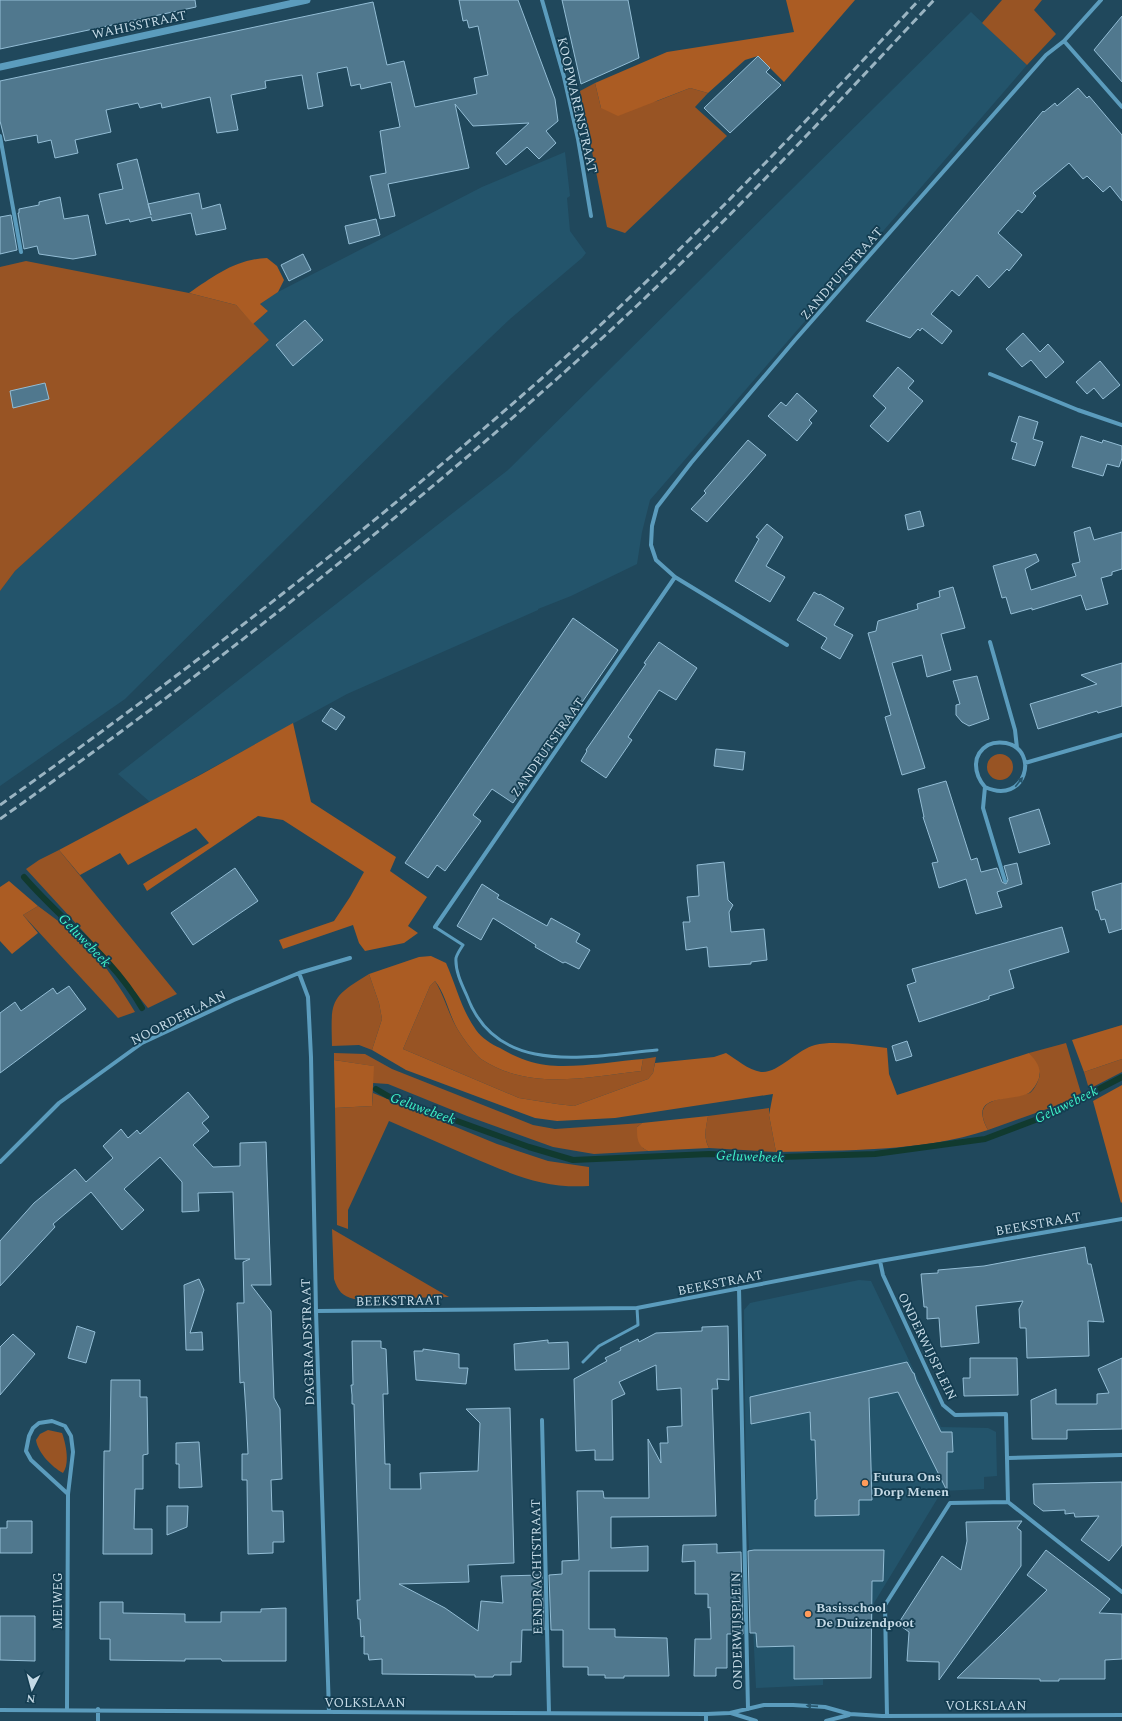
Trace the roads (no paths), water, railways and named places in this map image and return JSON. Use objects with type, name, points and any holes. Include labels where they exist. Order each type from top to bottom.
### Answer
[{"type":"street","name":"WAHISSTRAAT","points":[[0,67],[307,0]]},
{"type":"street","name":"KOOPWARENSTRAAT","points":[[542,0],[564,77],[578,139],[590,216]]},
{"type":"street","name":"ZANDPUTSTRAAT","points":[[787,645],[675,577],[656,560],[651,545],[652,526],[657,507],[691,463],[821,310],[1046,55],[1064,41],[1100,0]]},
{"type":"street","points":[[1064,41],[1122,107]]},
{"type":"street","points":[[0,136],[21,252]]},
{"type":"street","points":[[990,374],[1078,410],[1122,425]]},
{"type":"street","name":"ZANDPUTSTRAAT","points":[[435,927],[675,577]]},
{"type":"street","points":[[990,642],[1015,730],[1017,748]]},
{"type":"street","points":[[1025,763],[1122,735]]},
{"type":"street","points":[[998,742],[1008,743],[1017,748],[1025,763],[1025,773],[1020,782],[1013,789],[1004,792],[994,791],[985,787],[978,779],[975,769],[976,760],[981,751],[989,745],[998,742]]},
{"type":"street","points":[[985,787],[983,808],[1005,881]]},
{"type":"street","name":"NOORDERLAAN","points":[[0,1162],[59,1103],[142,1044],[234,1000],[299,973],[350,958]]},
{"type":"street","name":"DAGERAADSTRAAT","points":[[299,973],[308,997],[311,1057],[316,1311],[329,1712]]},
{"type":"street","name":"BEEKSTRAAT","points":[[316,1311],[637,1308],[880,1261],[1122,1219]]},
{"type":"street","name":"ONDERWIJSPLEIN","points":[[880,1261],[883,1275],[943,1405],[955,1415],[1006,1414],[1008,1502]]},
{"type":"street","name":"ONDERWIJSPLEIN","points":[[739,1288],[748,1709]]},
{"type":"street","name":"EENDRACHTSTRAAT","points":[[542,1420],[549,1713]]},
{"type":"street","name":"MEIWEG","points":[[67,1709],[68,1494],[73,1452],[72,1436],[65,1426],[52,1421],[39,1423],[33,1428],[29,1436],[26,1451],[31,1460],[68,1494]]},
{"type":"street","points":[[1008,1458],[1122,1455]]},
{"type":"street","points":[[887,1716],[885,1605],[950,1503],[1008,1502],[1122,1592]]},
{"type":"street","name":"VOLKSLAAN","points":[[0,1710],[98,1709],[706,1714],[730,1713],[764,1705],[793,1705],[825,1707],[850,1714],[887,1716],[1122,1715]]},
{"type":"street","points":[[98,1709],[98,1721]]},
{"type":"street","name":"VOLKSLAAN","points":[[730,1713],[756,1721]]},
{"type":"street","points":[[706,1714],[706,1721]]},
{"type":"street","name":"VOLKSLAAN","points":[[826,1721],[850,1714]]},
{"type":"street","points":[[902,1715],[902,1721]]},
{"type":"street","points":[[1102,1716],[1102,1721]]},
{"type":"lane","points":[[435,927],[463,945],[456,958],[458,974],[470,1007],[480,1022],[496,1038],[523,1052],[549,1057],[569,1058],[657,1050]]},
{"type":"lane","points":[[583,1362],[599,1346],[638,1325],[637,1308]]},
{"type":"waterway","name":"Geluwebeek","points":[[24,877],[102,955],[130,989],[142,1008]]},
{"type":"waterway","name":"Geluwebeek","points":[[376,1089],[388,1096],[529,1147],[573,1160],[709,1154],[781,1157],[875,1154],[985,1139],[1051,1114],[1122,1077]]},
{"type":"railway","points":[[0,805],[139,704],[276,599],[410,491],[541,379],[687,242],[828,98],[919,0]]},
{"type":"railway","points":[[0,819],[223,655],[296,598],[368,540],[509,421],[625,317],[716,229],[934,0]]},
{"type":"place","name":"Futura Ons Dorp Menen","points":[[865,1483]]},
{"type":"place","name":"Basisschool De Duizendpoot","points":[[808,1614]]}]
